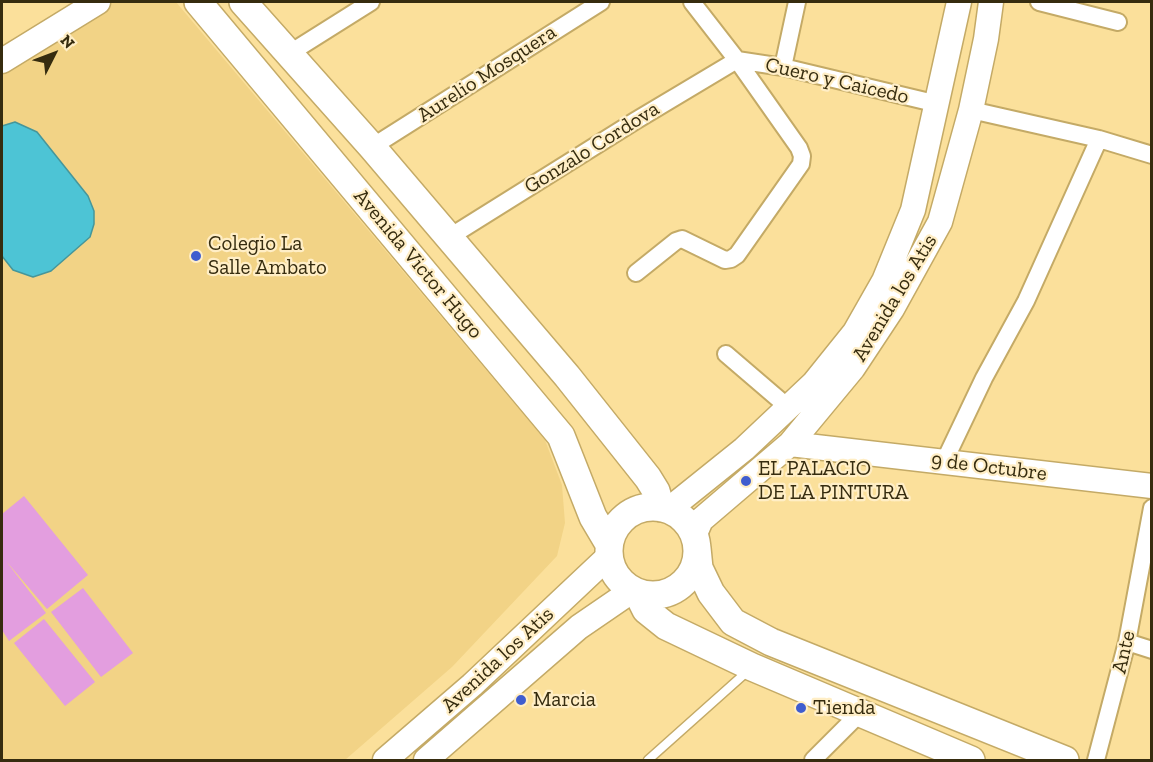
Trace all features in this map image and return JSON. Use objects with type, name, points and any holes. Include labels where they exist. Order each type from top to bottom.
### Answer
[{"type":"main road","points":[[2,61],[98,2]]},
{"type":"main road","name":"Avenida Victor Hugo","points":[[198,2],[561,436],[593,517],[609,550]]},
{"type":"main road","name":"Avenida Victor Hugo","points":[[243,2],[372,147],[567,376],[648,478],[664,509]]},
{"type":"main road","name":"Avenida los Atis","points":[[385,760],[465,691],[609,550],[614,530],[622,519],[634,511],[647,508],[664,509],[715,474],[814,383],[855,332],[885,281],[913,210],[959,2]]},
{"type":"main road","name":"Avenida los Atis","points":[[426,760],[579,627],[635,591],[651,595],[666,593],[679,587],[689,576],[695,563],[695,542],[701,520],[790,444],[853,368],[892,309],[940,222],[971,110],[986,39],[991,2]]},
{"type":"main road","name":"9 de Octubre","points":[[790,444],[1152,486]]},
{"type":"main road","points":[[664,509],[683,520],[695,542],[699,568],[711,594],[733,622],[771,642],[1065,760]]},
{"type":"main road","points":[[609,550],[613,570],[621,582],[635,591],[646,610],[666,626],[752,667],[971,760]]},
{"type":"street","points":[[290,53],[371,2]]},
{"type":"street","name":"Aurelio Mosquera","points":[[372,147],[601,2]]},
{"type":"street","points":[[636,273],[676,241],[682,239],[725,260],[732,259],[801,164],[802,156],[799,148],[737,60],[692,2]]},
{"type":"street","points":[[783,67],[797,2]]},
{"type":"street","points":[[1039,2],[1118,22]]},
{"type":"street","name":"Cuero y Caicedo","points":[[737,60],[783,67],[938,104]]},
{"type":"street","name":"Gonzalo Cordova","points":[[448,238],[634,121],[737,60]]},
{"type":"street","points":[[971,110],[1099,139],[1152,155]]},
{"type":"street","points":[[944,462],[984,378],[1026,301],[1099,139]]},
{"type":"street","points":[[726,354],[789,408]]},
{"type":"street","name":"Ante","points":[[1096,760],[1127,642],[1152,508]]},
{"type":"street","points":[[1127,642],[1152,650]]},
{"type":"street","points":[[813,760],[859,714]]},
{"type":"lane","points":[[648,760],[752,667]]},
{"type":"shaded area","name":"Colegio La Salle Ambato","points":[[112,2],[176,2],[545,440],[562,485],[565,523],[557,556],[452,667],[345,760],[2,760],[2,71]]},
{"type":"shaded area","points":[[24,496],[88,575],[47,609],[6,561],[46,613],[9,641],[2,630],[2,514]]},
{"type":"shaded area","points":[[83,588],[133,653],[101,677],[51,612]]},
{"type":"shaded area","points":[[44,619],[95,682],[65,706],[14,643]]},
{"type":"water","points":[[15,122],[37,132],[88,196],[94,211],[94,224],[90,237],[51,271],[33,277],[13,270],[2,256],[2,126]]},
{"type":"place","name":"Colegio La Salle Ambato","points":[[196,256]]},
{"type":"place","name":"EL PALACIO DE LA PINTURA","points":[[746,481]]},
{"type":"place","name":"Marcia","points":[[521,700]]},
{"type":"place","name":"Tienda","points":[[801,708]]}]
